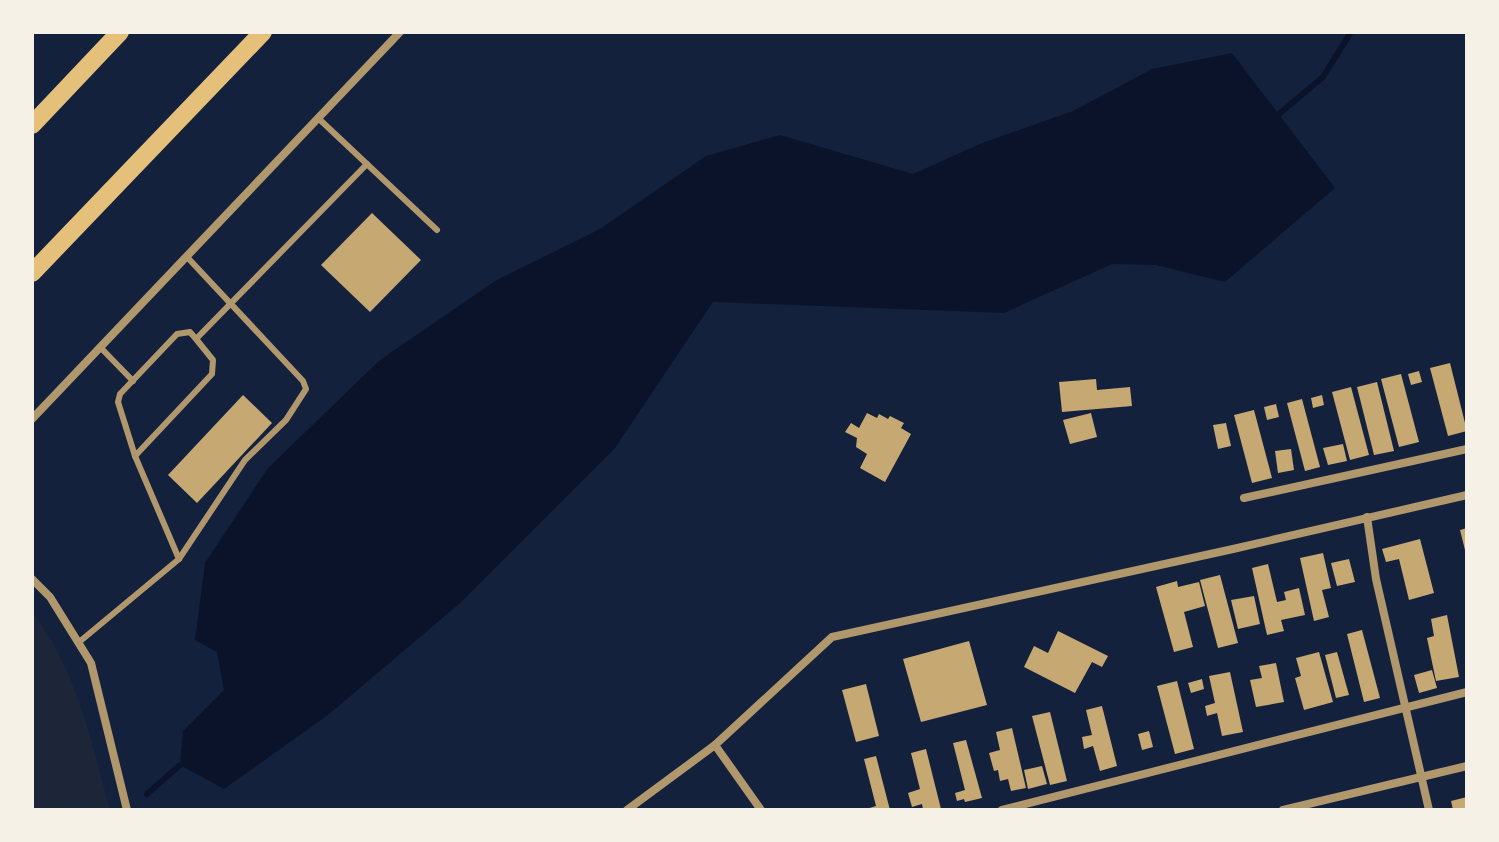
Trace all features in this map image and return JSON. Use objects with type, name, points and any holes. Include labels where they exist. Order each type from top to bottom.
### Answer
[{"type":"highway","points":[[32,125],[120,32]]},
{"type":"highway","points":[[32,273],[263,32]]},
{"type":"street","points":[[32,419],[400,32]]},
{"type":"street","points":[[1244,498],[1467,449]]},
{"type":"street","points":[[627,810],[715,745],[832,637],[1467,495]]},
{"type":"street","points":[[1367,517],[1376,579],[1429,810]]},
{"type":"street","points":[[32,579],[50,597],[91,663],[127,810]]},
{"type":"street","points":[[1002,810],[1467,692]]},
{"type":"street","points":[[715,745],[761,810]]},
{"type":"street","points":[[1283,810],[1467,766]]},
{"type":"lane","points":[[318,118],[437,230]]},
{"type":"lane","points":[[196,339],[367,164]]},
{"type":"lane","points":[[78,643],[179,559],[245,460],[286,420],[306,389],[303,381],[187,257]]},
{"type":"lane","points":[[135,456],[212,374],[213,360],[190,332],[177,334],[120,394],[118,402],[135,456],[179,559]]},
{"type":"lane","points":[[100,347],[133,381]]},
{"type":"shaded area","points":[[1232,53],[1335,188],[1225,282],[1156,265],[1112,264],[1004,313],[713,302],[615,448],[459,604],[328,715],[224,789],[180,765],[183,731],[224,690],[217,652],[195,640],[205,563],[268,468],[380,360],[495,281],[600,229],[706,156],[780,135],[913,174],[982,143],[1073,111],[1152,69]]},
{"type":"shaded area","points":[[32,612],[60,658],[81,707],[110,810],[32,810]]},
{"type":"building","points":[[372,213],[421,260],[370,312],[321,265]]},
{"type":"building","points":[[1450,363],[1467,431],[1448,436],[1430,368]]},
{"type":"building","points":[[1419,371],[1422,382],[1411,385],[1408,374]]},
{"type":"building","points":[[1401,374],[1419,442],[1399,447],[1381,379]]},
{"type":"building","points":[[1096,379],[1097,390],[1130,387],[1132,406],[1062,412],[1059,382]]},
{"type":"building","points":[[1377,382],[1394,451],[1374,455],[1357,387]]},
{"type":"building","points":[[1351,387],[1369,455],[1350,460],[1332,392]]},
{"type":"building","points":[[243,395],[272,423],[197,503],[168,475]]},
{"type":"building","points":[[1322,395],[1324,405],[1313,408],[1311,398]]},
{"type":"building","points":[[1302,399],[1320,467],[1305,471],[1287,403]]},
{"type":"building","points":[[1276,404],[1279,417],[1267,420],[1264,407]]},
{"type":"building","points":[[1254,410],[1272,478],[1252,483],[1234,415]]},
{"type":"building","points":[[867,413],[877,418],[879,414],[888,419],[890,416],[904,423],[901,428],[911,434],[885,482],[860,468],[867,454],[856,447],[857,438],[845,432],[851,423],[859,428]]},
{"type":"building","points":[[1091,413],[1097,437],[1070,444],[1063,420]]},
{"type":"building","points":[[1226,423],[1231,446],[1218,449],[1213,425]]},
{"type":"building","points":[[1343,444],[1347,461],[1328,465],[1323,448]]},
{"type":"building","points":[[1291,449],[1294,470],[1278,473],[1275,451]]},
{"type":"building","points":[[1467,528],[1467,554],[1466,554],[1460,530]]},
{"type":"building","points":[[1420,539],[1434,593],[1409,600],[1399,559],[1386,562],[1382,549]]},
{"type":"building","points":[[1323,553],[1331,588],[1322,590],[1329,617],[1314,621],[1300,558]]},
{"type":"building","points":[[1349,559],[1355,582],[1337,586],[1331,563]]},
{"type":"building","points":[[1268,564],[1277,602],[1286,600],[1284,592],[1299,588],[1305,615],[1281,620],[1284,631],[1267,635],[1252,568]]},
{"type":"building","points":[[1220,575],[1238,643],[1218,648],[1200,580]]},
{"type":"building","points":[[1177,581],[1178,587],[1199,582],[1205,606],[1184,612],[1193,647],[1174,652],[1156,587]]},
{"type":"building","points":[[1254,596],[1260,624],[1238,629],[1231,600]]},
{"type":"building","points":[[1447,615],[1459,677],[1436,681],[1427,638],[1434,636],[1431,619]]},
{"type":"building","points":[[1362,630],[1380,698],[1364,702],[1347,634]]},
{"type":"building","points":[[1058,631],[1108,656],[1102,667],[1092,662],[1075,693],[1024,667],[1034,646],[1048,653]]},
{"type":"building","points":[[969,641],[987,705],[921,722],[903,659]]},
{"type":"building","points":[[1319,652],[1333,702],[1304,710],[1295,678],[1301,676],[1296,658]]},
{"type":"building","points":[[1337,652],[1349,695],[1336,698],[1325,655]]},
{"type":"building","points":[[1276,663],[1284,702],[1256,707],[1250,680],[1262,678],[1259,666]]},
{"type":"building","points":[[1432,670],[1437,688],[1419,693],[1414,675]]},
{"type":"building","points":[[1230,672],[1243,732],[1222,736],[1217,713],[1207,716],[1205,706],[1215,703],[1209,676]]},
{"type":"building","points":[[1202,679],[1204,689],[1191,693],[1188,683]]},
{"type":"building","points":[[1177,681],[1194,749],[1175,754],[1157,686]]},
{"type":"building","points":[[866,684],[879,736],[856,742],[842,690]]},
{"type":"building","points":[[1102,706],[1117,766],[1100,771],[1093,746],[1084,749],[1082,737],[1092,735],[1086,710]]},
{"type":"building","points":[[1050,712],[1067,781],[1050,785],[1032,716]]},
{"type":"building","points":[[1012,728],[1026,788],[1011,791],[1008,779],[1000,781],[998,770],[994,771],[989,753],[1000,750],[996,732]]},
{"type":"building","points":[[1149,731],[1153,747],[1142,750],[1138,734]]},
{"type":"building","points":[[966,740],[982,798],[965,802],[964,799],[957,801],[955,793],[965,790],[953,743]]},
{"type":"building","points":[[926,749],[941,809],[923,810],[922,804],[912,807],[908,793],[920,789],[911,753]]},
{"type":"building","points":[[876,756],[890,810],[863,810],[876,806],[864,759]]},
{"type":"building","points":[[1042,766],[1047,784],[1028,789],[1024,770]]},
{"type":"building","points":[[1467,797],[1467,810],[1453,810],[1451,801]]},
{"type":"waterway","points":[[1279,114],[1323,77],[1351,32]]},
{"type":"waterway","points":[[147,794],[180,765]]}]
